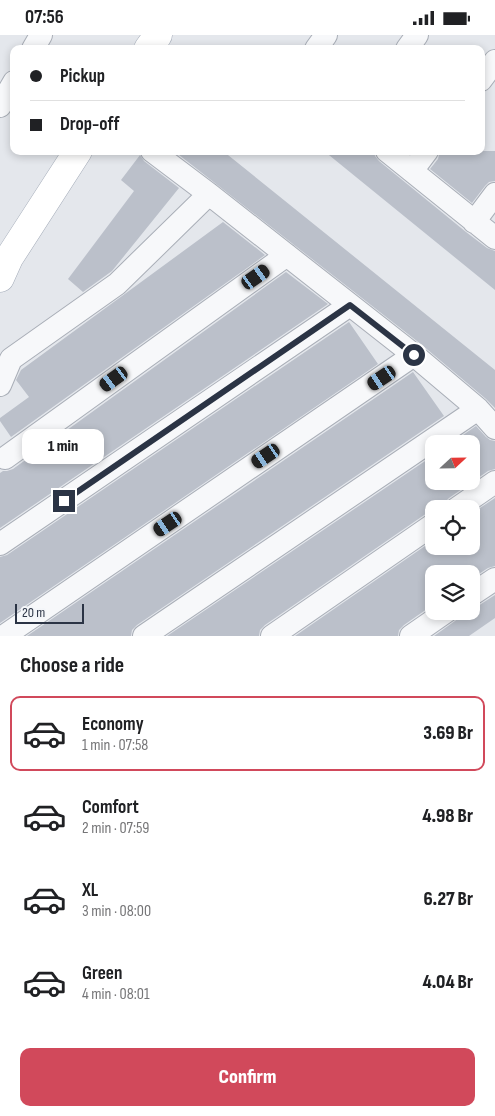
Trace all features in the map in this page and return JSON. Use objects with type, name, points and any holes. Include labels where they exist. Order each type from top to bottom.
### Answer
[{"type":"main road","points":[[0,278],[8,258],[75,155]]},
{"type":"lane","points":[[485,75],[495,61]]},
{"type":"lane","points":[[0,106],[10,89]]},
{"type":"lane","points":[[157,155],[209,193],[414,355],[478,409],[495,428]]},
{"type":"lane","points":[[392,155],[495,238]]},
{"type":"lane","points":[[412,171],[425,155]]},
{"type":"lane","points":[[0,385],[11,359],[117,284],[209,193]]},
{"type":"lane","points":[[474,222],[495,194]]},
{"type":"lane","points":[[2,456],[287,255]]},
{"type":"lane","points":[[0,544],[350,305]]},
{"type":"lane","points":[[4,636],[414,355]]},
{"type":"lane","points":[[144,636],[478,409]]},
{"type":"lane","points":[[469,500],[495,482]]},
{"type":"lane","points":[[272,636],[425,530]]},
{"type":"lane","points":[[480,589],[495,579]]},
{"type":"lane","points":[[411,636],[434,620]]},
{"type":"building","points":[[485,151],[495,151],[495,181],[489,182],[472,203],[430,169],[439,155],[485,155]]},
{"type":"building","points":[[140,155],[144,161],[179,188],[112,271],[83,292],[68,279],[134,191],[121,180]]},
{"type":"building","points":[[179,155],[228,155],[495,370],[495,408],[422,345]]},
{"type":"building","points":[[329,155],[375,155],[379,161],[466,232],[487,248],[495,251],[495,290]]},
{"type":"building","points":[[223,222],[265,255],[11,437],[0,421],[0,418],[29,397],[16,380],[21,370]]},
{"type":"building","points":[[286,272],[328,304],[0,528],[0,473],[13,469]]},
{"type":"building","points":[[349,322],[378,364],[0,623],[0,557],[7,555]]},
{"type":"building","points":[[413,372],[444,416],[137,625],[132,630],[131,636],[27,636]]},
{"type":"building","points":[[476,426],[486,437],[495,441],[495,469],[480,477],[480,435],[463,435]]},
{"type":"building","points":[[425,461],[425,490],[461,490],[447,500],[425,500],[425,514],[265,625],[260,630],[259,636],[167,636]]},
{"type":"building","points":[[495,498],[495,566],[480,573],[480,565],[425,565],[425,610],[404,625],[399,630],[398,636],[295,636],[425,546],[425,555],[480,555],[480,508]]},
{"type":"building","points":[[495,595],[495,618],[469,636],[434,636],[456,620],[480,620],[480,605]]},
{"type":"route","points":[[64,501],[350,305],[414,355]]}]
